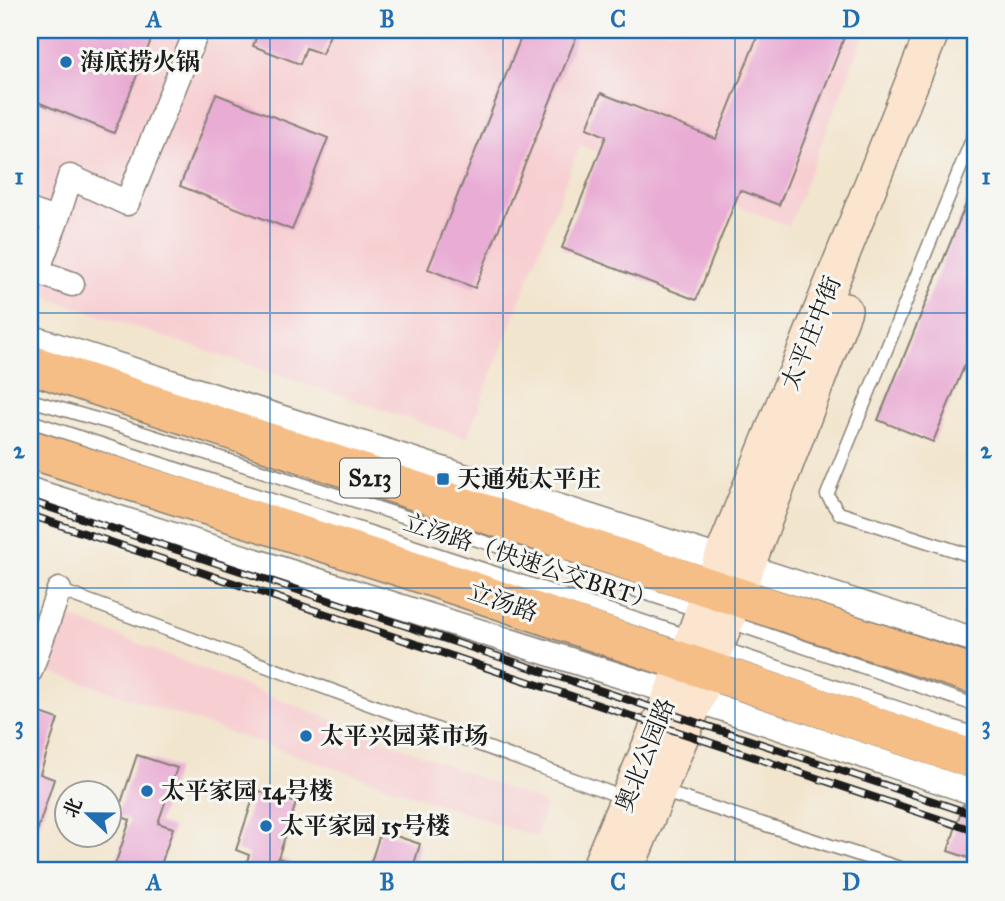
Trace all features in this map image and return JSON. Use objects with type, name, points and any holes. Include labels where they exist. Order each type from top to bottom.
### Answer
[{"type":"main road","name":"太平庄中街","points":[[709,629],[933,30]]},
{"type":"main road","name":"太平庄中街","points":[[709,629],[954,30]]},
{"type":"main road","name":"立汤路","points":[[30,364],[432,498],[709,629],[975,760]]},
{"type":"main road","name":"立汤路","points":[[30,449],[410,570],[709,629],[975,675]]},
{"type":"main road","name":"奥北公园路","points":[[626,871],[647,799],[709,629]]},
{"type":"main road","name":"奥北公园路","points":[[597,871],[647,799]]},
{"type":"street","points":[[72,284],[33,270],[56,221],[70,177],[127,202],[197,30]]},
{"type":"street","points":[[30,211],[56,221]]},
{"type":"street","name":"立汤路","points":[[30,337],[709,629],[975,793]]},
{"type":"street","name":"立汤路","points":[[30,490],[709,629],[975,640]]},
{"type":"street","points":[[30,671],[59,590]]},
{"type":"lane","points":[[975,132],[827,495],[839,513],[975,557]]},
{"type":"lane","name":"立汤路（快速公交BRT）","points":[[30,400],[124,427],[709,629],[975,734]]},
{"type":"lane","name":"立汤路（快速公交BRT）","points":[[30,421],[709,629],[975,705]]},
{"type":"lane","points":[[59,590],[647,799],[909,871]]},
{"type":"shaded area","points":[[30,30],[866,30],[789,226],[580,145],[467,438],[30,292]]},
{"type":"shaded area","name":"太平兴园菜市场","points":[[63,614],[546,804],[536,837],[41,668]]},
{"type":"building","points":[[30,30],[155,30],[114,133],[30,99]]},
{"type":"building","points":[[259,30],[332,30],[322,54],[306,48],[300,64],[253,46]]},
{"type":"building","points":[[524,30],[579,30],[475,288],[428,269]]},
{"type":"building","points":[[760,30],[847,30],[779,205],[740,190],[696,300],[562,248],[606,136],[587,128],[601,93],[716,139]]},
{"type":"building","points":[[216,94],[328,138],[292,230],[180,186]]},
{"type":"building","points":[[975,182],[975,340],[933,442],[878,420]]},
{"type":"building","points":[[30,709],[58,719],[40,774],[52,778],[52,785],[33,844],[30,843]]},
{"type":"building","name":"太平家园 14号楼","points":[[137,755],[177,768],[158,823],[173,828],[159,871],[113,871],[130,820],[122,817],[122,800]]},
{"type":"building","name":"太平家园 15号楼","points":[[256,790],[296,803],[278,858],[308,868],[307,871],[244,871],[249,855],[236,850]]},
{"type":"building","points":[[963,805],[975,808],[975,860],[948,851]]},
{"type":"building","points":[[381,831],[420,844],[412,871],[368,871]]},
{"type":"railway","points":[[30,501],[975,815]]},
{"type":"railway","points":[[30,515],[975,831]]},
{"type":"place","name":"海底捞火锅","points":[[66,62]]},
{"type":"place","name":"天通苑太平庄","points":[[443,479]]},
{"type":"place","name":"太平兴园菜市场","points":[[306,736]]},
{"type":"place","name":"太平家园 14号楼","points":[[147,791]]},
{"type":"place","name":"太平家园 15号楼","points":[[266,826]]}]
